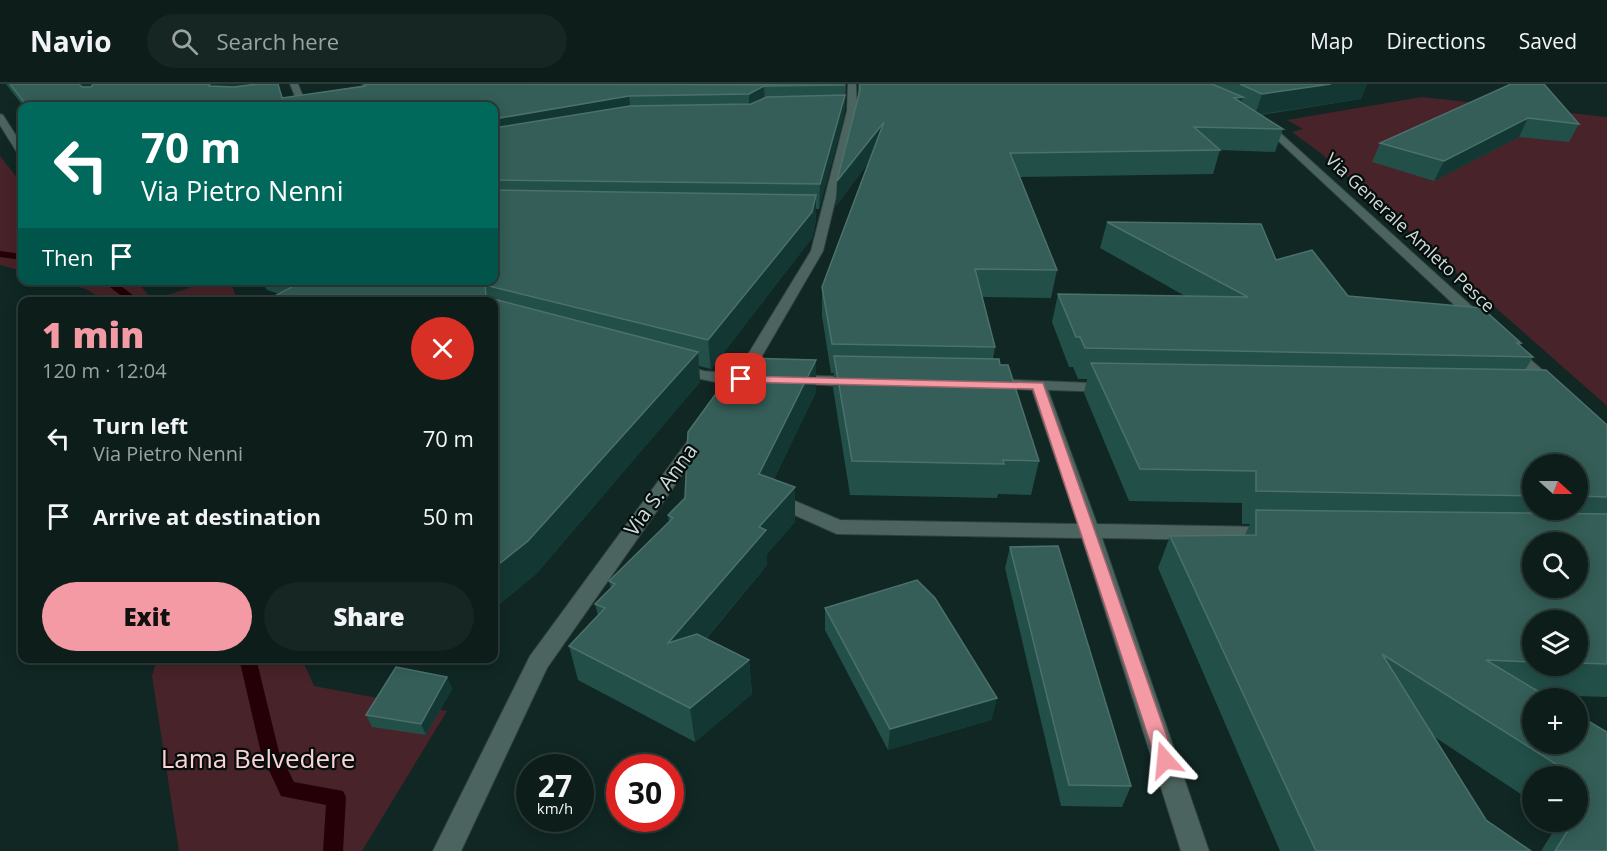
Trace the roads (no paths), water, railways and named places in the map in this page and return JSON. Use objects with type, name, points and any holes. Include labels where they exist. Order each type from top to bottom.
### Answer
[{"type":"street","points":[[294,84],[301,102]]},
{"type":"street","points":[[727,398],[741,379],[817,251],[822,215],[846,111],[848,90]]},
{"type":"street","points":[[288,98],[299,96]]},
{"type":"street","name":"Via Generale Amleto Pesce","points":[[1243,116],[1274,132],[1561,396],[1537,395]]},
{"type":"street","points":[[0,117],[18,146]]},
{"type":"street","points":[[659,364],[704,376],[872,382]]},
{"type":"street","points":[[979,384],[1121,387]]},
{"type":"street","points":[[1038,385],[1090,532],[1195,851]]},
{"type":"street","name":"Via S. Anna","points":[[447,851],[538,663],[714,417]]},
{"type":"street","points":[[788,504],[837,527],[1290,534]]},
{"type":"waterway","points":[[0,254],[18,256]]},
{"type":"waterway","points":[[113,285],[130,297]]},
{"type":"waterway","points":[[248,663],[270,753],[288,790],[336,797],[333,851]]},
{"type":"park label","name":"Lama Belvedere","points":[[258,759]]}]
